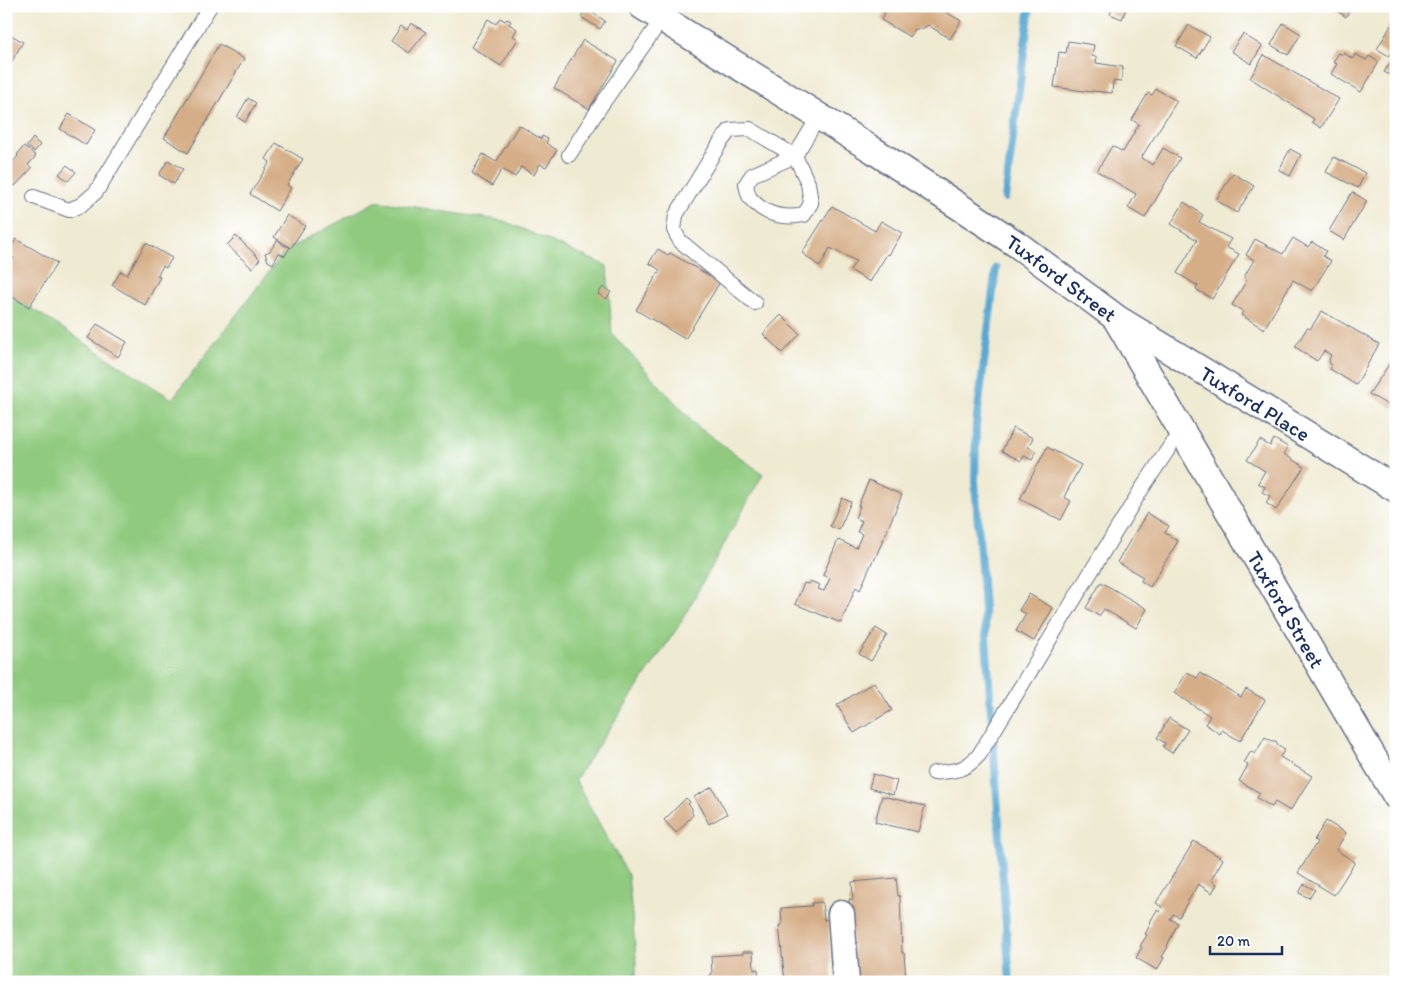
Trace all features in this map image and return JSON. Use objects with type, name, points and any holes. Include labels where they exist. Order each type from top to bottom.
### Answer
[{"type":"street","name":"Tuxford Street","points":[[652,13],[873,150],[1018,245],[1115,317],[1396,796]]},
{"type":"street","name":"Tuxford Place","points":[[1115,317],[1396,489]]},
{"type":"street","points":[[841,914],[846,982]]},
{"type":"lane","points":[[34,197],[69,210],[81,206],[96,192],[210,6]]},
{"type":"lane","points":[[569,155],[605,99],[652,13]]},
{"type":"lane","points":[[755,303],[680,241],[674,230],[676,215],[730,130],[750,129],[795,156],[808,183],[811,203],[804,215],[789,218],[769,213],[750,198],[746,184],[752,175],[795,156],[819,116]]},
{"type":"lane","points":[[934,773],[959,770],[968,766],[979,755],[1141,490],[1170,445],[1183,433]]},
{"type":"green space","points":[[377,201],[504,221],[607,266],[612,334],[698,427],[763,474],[678,627],[575,780],[628,875],[636,956],[636,982],[6,982],[6,292],[172,399],[285,251]]},
{"type":"building","points":[[873,6],[949,6],[946,12],[961,21],[950,39],[928,25],[922,29],[915,29],[910,37],[881,20],[885,13]]},
{"type":"building","points":[[1114,6],[1126,9],[1122,19],[1110,14]]},
{"type":"building","points":[[1329,6],[1352,6],[1346,17]]},
{"type":"building","points":[[587,9],[605,21],[600,29],[581,17]]},
{"type":"building","points":[[1396,17],[1396,45],[1389,56],[1377,49]]},
{"type":"building","points":[[500,18],[505,21],[507,19],[511,21],[509,24],[517,29],[513,36],[518,39],[501,66],[471,47],[488,19],[496,24]]},
{"type":"building","points":[[411,23],[426,32],[409,53],[391,41],[401,26],[407,30]]},
{"type":"building","points":[[1283,23],[1301,34],[1288,55],[1271,45]]},
{"type":"building","points":[[1189,25],[1210,37],[1197,58],[1176,46]]},
{"type":"building","points":[[6,32],[23,42],[6,71]]},
{"type":"building","points":[[1243,34],[1262,46],[1251,64],[1231,51]]},
{"type":"building","points":[[583,40],[618,61],[589,109],[554,88]]},
{"type":"building","points":[[1068,41],[1094,45],[1092,56],[1097,57],[1096,63],[1123,67],[1121,82],[1113,81],[1112,93],[1054,87],[1059,52],[1066,53]]},
{"type":"building","points":[[219,44],[244,59],[188,153],[164,138]]},
{"type":"building","points":[[1339,53],[1343,55],[1344,53],[1353,59],[1355,54],[1366,60],[1369,56],[1379,62],[1361,92],[1331,74],[1337,64],[1333,62]]},
{"type":"building","points":[[1396,53],[1396,78],[1384,72]]},
{"type":"building","points":[[1264,55],[1339,99],[1321,128],[1312,122],[1314,119],[1250,78]]},
{"type":"building","points":[[1156,89],[1177,101],[1141,158],[1153,165],[1163,148],[1180,158],[1145,218],[1128,208],[1136,194],[1097,171],[1112,146],[1123,152],[1139,124],[1132,120],[1148,93],[1152,95]]},
{"type":"building","points":[[248,98],[256,103],[245,122],[237,117]]},
{"type":"building","points":[[69,114],[95,130],[86,145],[60,129]]},
{"type":"building","points":[[519,125],[541,139],[542,136],[548,139],[546,143],[557,150],[546,167],[540,164],[534,175],[521,167],[515,177],[502,169],[492,186],[472,173],[483,154],[496,162]]},
{"type":"building","points":[[33,138],[40,145],[34,152],[27,146]]},
{"type":"building","points":[[276,143],[303,159],[287,185],[291,188],[277,211],[250,194],[270,162],[266,159]]},
{"type":"building","points":[[24,146],[36,156],[28,165],[32,168],[15,186],[6,178],[6,170]]},
{"type":"building","points":[[1290,149],[1301,155],[1290,176],[1279,170]]},
{"type":"building","points":[[1334,157],[1365,173],[1358,188],[1326,172]]},
{"type":"building","points":[[168,160],[183,169],[174,184],[159,175]]},
{"type":"building","points":[[67,165],[76,172],[68,181],[59,174]]},
{"type":"building","points":[[1233,173],[1254,186],[1237,213],[1216,200]]},
{"type":"building","points":[[1352,192],[1367,201],[1344,240],[1329,231]]},
{"type":"building","points":[[1184,202],[1203,215],[1199,222],[1231,239],[1226,247],[1239,254],[1212,299],[1196,289],[1198,286],[1177,273],[1197,240],[1171,224]]},
{"type":"building","points":[[832,206],[875,231],[881,221],[902,233],[870,282],[850,270],[856,261],[830,248],[820,267],[802,253]]},
{"type":"building","points":[[287,215],[305,226],[291,248],[274,237]]},
{"type":"building","points":[[236,236],[260,259],[252,268],[227,245]]},
{"type":"building","points":[[1293,238],[1308,247],[1312,242],[1326,251],[1323,256],[1331,261],[1312,291],[1293,280],[1264,329],[1241,315],[1243,311],[1232,305],[1247,280],[1244,277],[1254,260],[1246,255],[1255,239],[1283,254]]},
{"type":"building","points":[[16,239],[57,263],[29,307],[6,293],[6,257],[12,260],[14,258],[7,254]]},
{"type":"building","points":[[278,239],[283,245],[290,247],[285,256],[279,253],[273,264],[268,261],[265,253],[270,251]]},
{"type":"building","points":[[146,243],[172,258],[166,268],[163,266],[157,276],[160,277],[145,305],[112,285],[121,271],[127,275]]},
{"type":"building","points":[[658,249],[668,255],[670,253],[720,282],[685,339],[636,310],[660,270],[649,263]]},
{"type":"building","points":[[603,287],[611,292],[606,299],[598,294]]},
{"type":"building","points":[[1322,311],[1379,344],[1356,385],[1330,369],[1329,360],[1331,355],[1324,351],[1317,361],[1295,347],[1307,328],[1310,329]]},
{"type":"building","points":[[781,315],[800,334],[782,353],[763,334]]},
{"type":"building","points":[[97,324],[127,342],[118,357],[88,338]]},
{"type":"building","points":[[1396,354],[1396,404],[1393,408],[1369,394]]},
{"type":"building","points":[[1013,428],[1033,438],[1028,447],[1036,451],[1032,460],[1024,456],[1021,461],[1002,451]]},
{"type":"building","points":[[1274,439],[1288,447],[1284,454],[1304,467],[1276,510],[1266,503],[1270,496],[1262,492],[1265,487],[1258,483],[1265,471],[1247,460],[1260,440],[1270,446]]},
{"type":"building","points":[[1047,447],[1081,465],[1064,497],[1071,501],[1061,520],[1020,499]]},
{"type":"building","points":[[869,480],[902,495],[874,561],[860,590],[856,587],[841,623],[795,604],[804,583],[808,584],[810,581],[820,585],[818,589],[824,591],[830,578],[823,575],[838,540],[856,548],[862,534],[857,532],[862,521],[855,518]]},
{"type":"building","points":[[842,498],[851,502],[839,530],[830,526]]},
{"type":"building","points":[[1147,513],[1169,526],[1165,533],[1178,541],[1150,587],[1141,581],[1143,577],[1117,562]]},
{"type":"building","points":[[1101,582],[1147,609],[1136,628],[1104,609],[1099,616],[1086,608]]},
{"type":"building","points":[[1029,594],[1053,608],[1034,641],[1016,631],[1026,614],[1019,610]]},
{"type":"building","points":[[876,628],[887,635],[871,661],[859,654]]},
{"type":"building","points":[[1187,672],[1197,678],[1200,673],[1241,697],[1246,689],[1265,700],[1240,741],[1222,730],[1220,734],[1205,724],[1210,716],[1174,693]]},
{"type":"building","points":[[874,682],[892,710],[854,733],[837,705]]},
{"type":"building","points":[[1169,718],[1188,730],[1172,753],[1163,747],[1165,743],[1157,738]]},
{"type":"building","points":[[1265,737],[1276,741],[1278,745],[1285,749],[1280,757],[1312,776],[1290,811],[1275,802],[1272,807],[1257,798],[1260,793],[1239,781],[1248,765],[1244,763],[1251,751],[1255,754]]},
{"type":"building","points":[[873,774],[897,781],[893,795],[869,788]]},
{"type":"building","points":[[712,787],[727,814],[709,824],[694,797]]},
{"type":"building","points":[[882,796],[925,806],[918,832],[875,822]]},
{"type":"building","points":[[686,798],[690,802],[688,804],[692,808],[693,815],[676,833],[664,820]]},
{"type":"building","points":[[1326,821],[1346,833],[1336,850],[1355,862],[1334,895],[1298,873],[1317,842],[1314,840]]},
{"type":"building","points":[[1194,841],[1223,859],[1211,880],[1217,884],[1212,893],[1198,884],[1179,917],[1173,914],[1170,919],[1178,923],[1157,970],[1136,958],[1142,947],[1140,946],[1147,935],[1145,934],[1150,922],[1157,910],[1159,912],[1162,907],[1156,903]]},
{"type":"building","points":[[896,878],[898,896],[900,896],[902,953],[904,953],[906,980],[903,982],[855,982],[849,899],[853,899],[852,882]]},
{"type":"building","points":[[1304,884],[1315,890],[1309,898],[1299,893]]},
{"type":"building","points":[[822,902],[824,920],[828,919],[832,982],[785,982],[779,925],[782,925],[781,908],[812,906],[812,903]]},
{"type":"building","points":[[743,952],[753,952],[754,970],[758,969],[759,982],[710,982],[710,975],[712,974],[711,956],[743,954]]},
{"type":"waterway","points":[[1005,198],[1030,6]]},
{"type":"waterway","points":[[996,268],[976,425],[975,481],[1010,982]]}]
